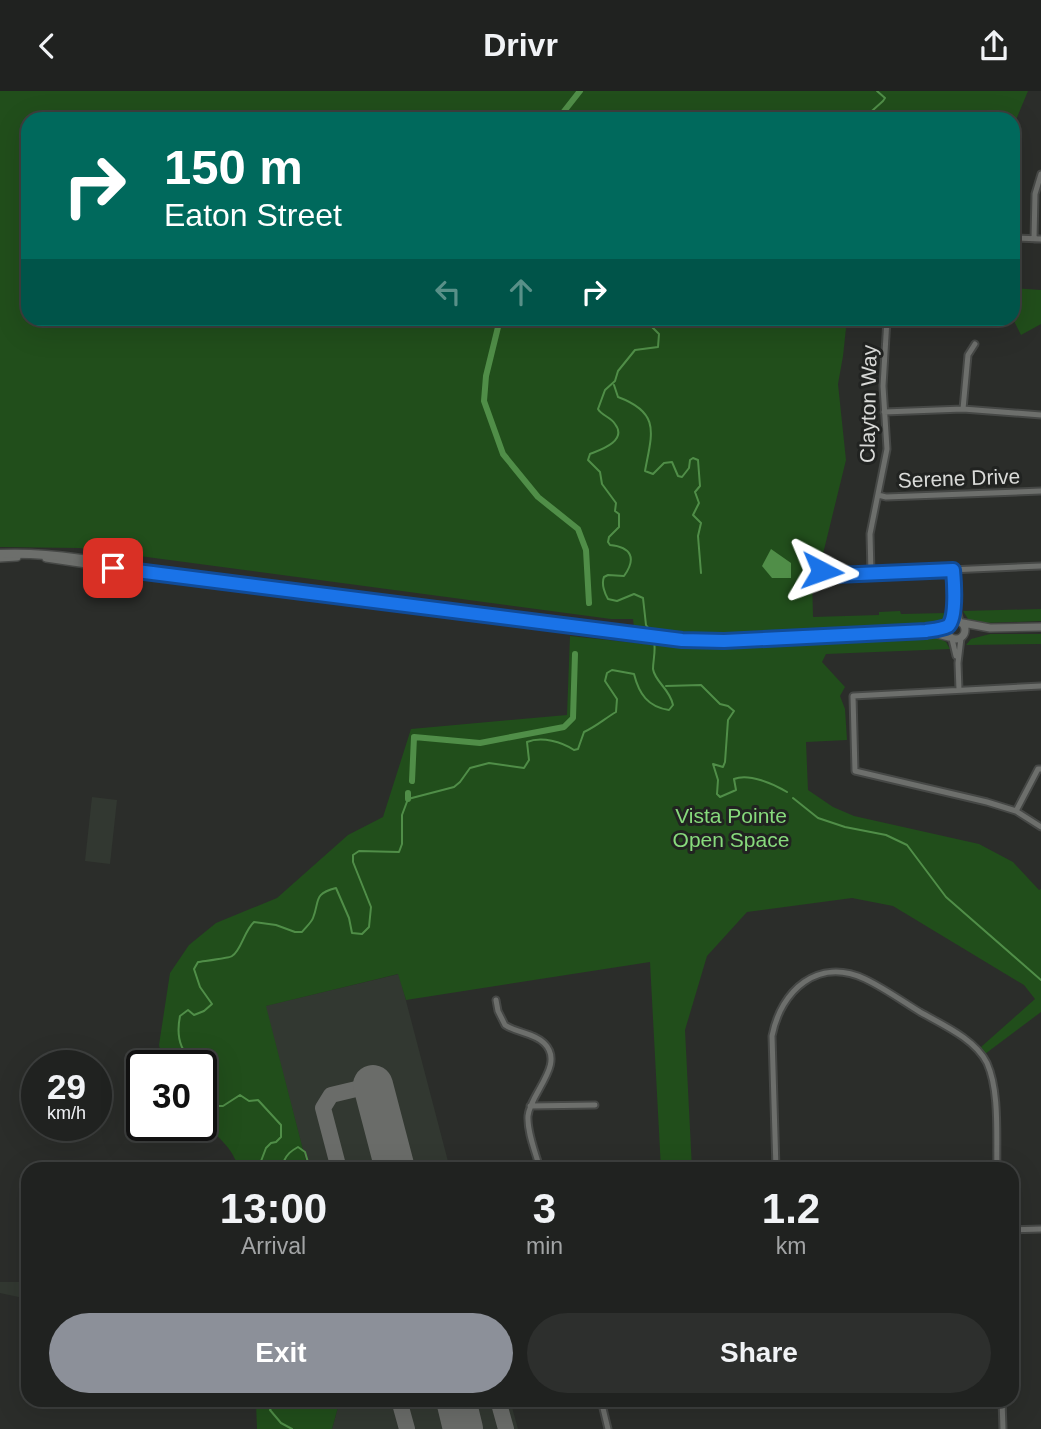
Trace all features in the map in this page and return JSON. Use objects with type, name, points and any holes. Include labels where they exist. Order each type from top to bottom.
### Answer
[{"type":"main road","points":[[0,556],[40,554],[104,561],[148,573]]},
{"type":"street","points":[[1020,238],[1038,239],[1035,194],[1041,174]]},
{"type":"street","name":"Clayton Way","points":[[871,573],[870,534],[887,449],[883,386],[887,326]]},
{"type":"street","points":[[963,409],[968,355],[975,344]]},
{"type":"street","points":[[884,411],[963,409],[1041,415]]},
{"type":"street","name":"Serene Drive","points":[[878,495],[886,497],[1041,491]]},
{"type":"street","points":[[822,571],[835,575],[1041,566]]},
{"type":"street","points":[[953,570],[954,598],[949,624],[950,638],[958,663]]},
{"type":"street","points":[[148,573],[682,640],[724,641],[926,631],[962,622],[990,628],[1041,627]]},
{"type":"street","points":[[954,598],[965,629],[958,663],[959,690]]},
{"type":"street","points":[[926,631],[950,638],[990,628]]},
{"type":"street","points":[[1041,686],[853,696],[855,771],[987,801],[1016,811],[1041,827]]},
{"type":"street","points":[[1016,811],[1038,769],[1041,769]]},
{"type":"street","points":[[776,1162],[772,1036],[779,1008],[799,985],[830,972],[863,978],[940,1023],[979,1051],[993,1080],[996,1162]]},
{"type":"street","points":[[496,999],[505,1025],[538,1038],[550,1051],[551,1065],[530,1106],[528,1123],[538,1162]]},
{"type":"street","points":[[530,1106],[595,1105]]},
{"type":"street","points":[[1019,1230],[1041,1229]]},
{"type":"street","points":[[603,1407],[608,1429]]},
{"type":"street","points":[[1002,1407],[1003,1429]]},
{"type":"shaded area","points":[[771,549],[791,563],[791,578],[772,578],[762,566]]},
{"type":"shaded area","points":[[92,797],[117,800],[110,864],[85,861]]},
{"type":"shaded area","points":[[399,974],[448,1162],[306,1162],[265,1006]]},
{"type":"shaded area","points":[[0,1282],[21,1282],[21,1298],[0,1293]]},
{"type":"shaded area","points":[[338,1407],[512,1407],[518,1429],[332,1429]]},
{"type":"green space","points":[[0,91],[1028,91],[1019,112],[21,112],[21,326],[846,326],[838,384],[846,460],[822,558],[814,562],[810,570],[813,617],[879,615],[879,612],[900,611],[901,614],[947,613],[941,621],[929,626],[706,635],[634,628],[633,619],[611,619],[79,548],[0,547]]},
{"type":"green space","points":[[1020,288],[1041,290],[1041,324],[1021,335],[1016,326],[1020,326]]},
{"type":"green space","points":[[1041,609],[1041,621],[984,623],[968,619],[963,611]]},
{"type":"green space","points":[[990,634],[1041,634],[1041,644],[966,645],[971,639]]},
{"type":"green space","name":"Vista Pointe Open Space","points":[[570,636],[683,648],[937,637],[946,642],[950,649],[826,654],[822,662],[845,687],[840,696],[845,709],[847,740],[806,742],[808,790],[833,807],[854,816],[979,844],[1013,862],[1039,890],[1041,889],[1041,1012],[985,1054],[981,1047],[1035,999],[1024,985],[893,906],[852,898],[747,912],[707,956],[685,1030],[692,1162],[661,1162],[650,962],[406,1000],[398,974],[266,1006],[306,1162],[236,1162],[217,1136],[217,1050],[160,1050],[170,973],[189,945],[216,923],[277,898],[348,835],[383,817],[411,729],[567,715]]},
{"type":"green space","points":[[256,1407],[338,1407],[332,1429],[257,1429]]},
{"type":"waterway","points":[[564,112],[580,91]]},
{"type":"waterway","points":[[871,112],[885,98],[877,91]]},
{"type":"waterway","points":[[498,326],[486,376],[484,401],[503,454],[538,497],[578,529],[586,550],[589,603]]},
{"type":"waterway","points":[[651,326],[659,334],[658,347],[635,350],[618,371],[615,381],[605,390],[598,409],[613,422],[618,435],[611,444],[590,454],[588,460],[600,472],[602,484],[616,503],[615,511],[619,514],[619,527],[609,537],[608,542],[623,548],[630,554],[631,559],[624,576],[604,577],[605,592],[608,599],[617,601],[634,594],[643,598],[646,625],[653,634]]},
{"type":"waterway","points":[[614,385],[618,397],[632,403],[647,417],[651,435],[645,471],[653,474],[664,463],[672,462],[678,476],[682,477],[689,468],[690,460],[698,460],[700,486],[695,492],[699,503],[693,515],[701,523],[698,536],[701,573]]},
{"type":"waterway","points":[[261,1162],[266,1148],[281,1137],[281,1125],[258,1100],[249,1101],[240,1095],[223,1106],[212,1103],[215,1073],[191,1059],[181,1045],[180,1016],[188,1010],[194,1015],[212,1004],[200,987],[194,969],[198,962],[232,956],[254,922],[302,932],[312,920],[320,895],[336,888],[349,918],[352,933],[362,934],[369,927],[371,907],[353,862],[353,855],[359,851],[399,852],[402,844],[402,815],[408,799],[454,787],[470,768],[489,763],[524,768],[529,760],[527,742],[533,740],[558,742],[574,750],[578,749],[584,732],[616,712],[617,699],[605,681],[607,673],[612,670],[634,674],[639,688],[650,703],[669,710],[673,705],[671,699],[653,669],[654,640]]},
{"type":"waterway","points":[[412,781],[414,737],[480,743],[564,727],[573,718],[575,654]]},
{"type":"waterway","points":[[666,686],[701,685],[720,704],[734,711],[728,720],[725,762],[723,767],[713,764],[718,780],[717,794],[720,797],[736,790],[734,779],[747,777],[761,780],[787,792]]},
{"type":"waterway","points":[[408,793],[408,799]]},
{"type":"waterway","points":[[793,798],[818,818],[845,827],[886,835],[907,845],[946,897],[1041,980]]},
{"type":"waterway","points":[[284,1162],[298,1147],[305,1152],[308,1162]]},
{"type":"waterway","points":[[272,1407],[270,1410],[281,1423],[292,1429]]},
{"type":"taxiway","points":[[337,1162],[323,1108],[331,1095],[373,1085]]},
{"type":"taxiway","points":[[401,1407],[407,1429]]},
{"type":"taxiway","points":[[500,1407],[506,1429]]},
{"type":"runway","points":[[373,1085],[393,1162]]},
{"type":"runway","points":[[458,1407],[463,1429]]},
{"type":"route","points":[[113,568],[696,641],[926,631],[947,626],[951,622],[953,570],[835,575],[822,571]]}]
